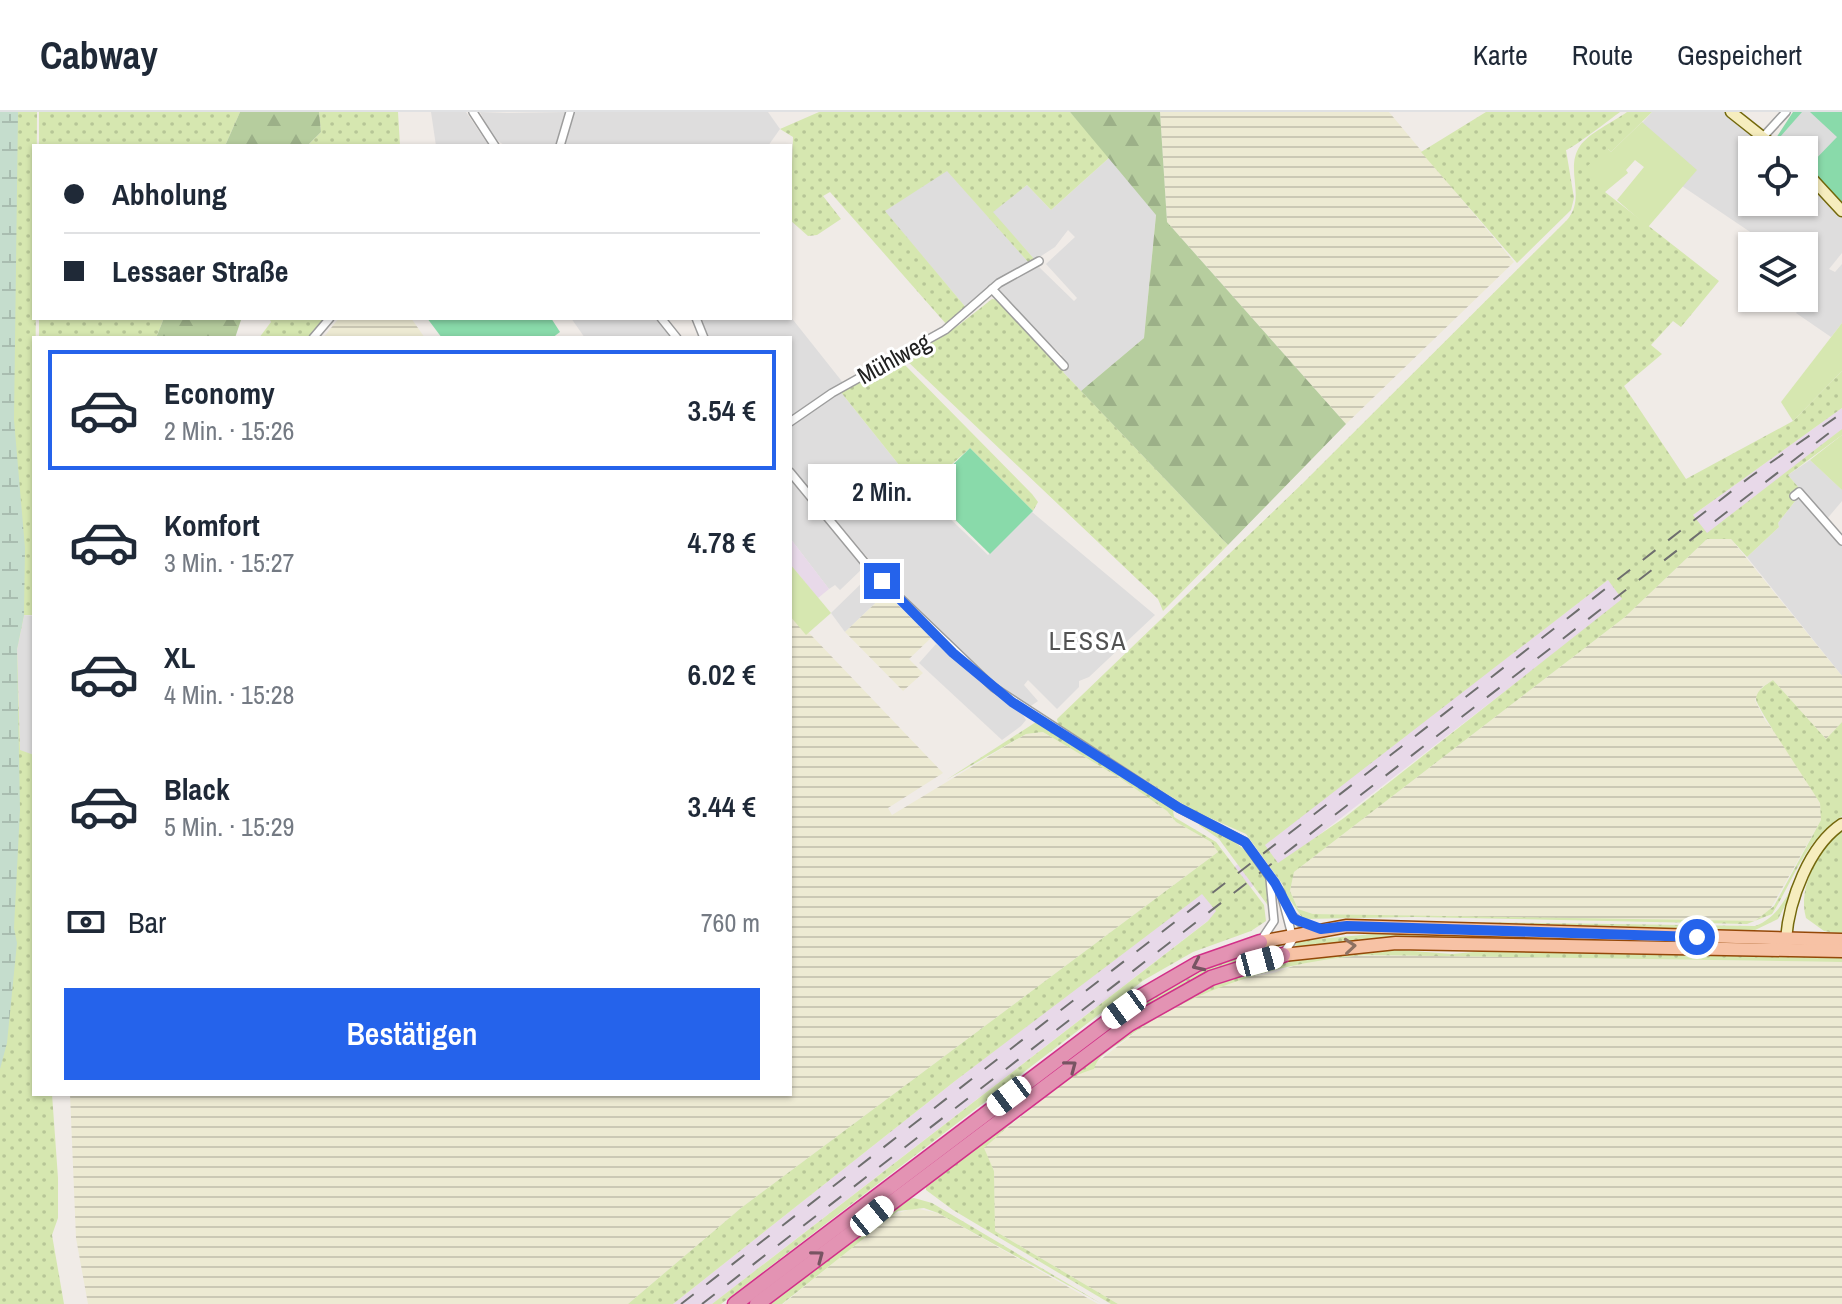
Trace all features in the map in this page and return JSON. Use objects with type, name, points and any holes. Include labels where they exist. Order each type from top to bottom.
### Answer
[{"type":"highway","points":[[735,1304],[1140,997],[1197,964],[1260,942]]},
{"type":"highway","points":[[757,1304],[1129,1024],[1211,978],[1283,955]]},
{"type":"main road","points":[[1260,942],[1321,929],[1361,927],[1842,940]]},
{"type":"main road","points":[[1767,950],[1786,939]]},
{"type":"main road","points":[[1283,955],[1396,943],[1842,951]]},
{"type":"street","points":[[473,112],[494,144]]},
{"type":"street","points":[[561,144],[570,112]]},
{"type":"street","points":[[1731,112],[1762,136]]},
{"type":"street","points":[[1764,136],[1786,112]]},
{"type":"street","points":[[1818,185],[1842,211]]},
{"type":"street","name":"Mühlweg","points":[[792,421],[832,393],[945,330],[992,289],[1039,261]]},
{"type":"street","points":[[992,289],[1064,366]]},
{"type":"street","points":[[315,336],[328,320]]},
{"type":"street","points":[[663,320],[675,336]]},
{"type":"street","points":[[792,474],[870,569],[953,653],[1012,702],[1074,738],[1179,808],[1236,836],[1253,851],[1289,912],[1293,934],[1290,946],[1283,955]]},
{"type":"street","points":[[1794,496],[1799,492],[1842,541]]},
{"type":"street","points":[[1786,939],[1790,912],[1809,866],[1822,842],[1842,824]]},
{"type":"street","points":[[1260,942],[1274,921],[1270,877]]},
{"type":"street","points":[[1289,912],[1301,923],[1321,929]]},
{"type":"shaded area","points":[[431,112],[466,112],[488,144],[436,144]]},
{"type":"shaded area","points":[[480,112],[567,112],[558,144],[502,144],[493,137]]},
{"type":"shaded area","points":[[573,112],[768,112],[780,129],[769,144],[565,144]]},
{"type":"shaded area","points":[[1160,112],[1389,112],[1514,262],[1346,424],[1167,222]]},
{"type":"shaded area","points":[[1652,112],[1725,112],[1755,136],[1738,136],[1738,216],[1818,216],[1818,191],[1842,218],[1842,253],[1829,269],[1835,272],[1842,264],[1842,323],[1831,337],[1796,313],[1818,312],[1818,232],[1750,232],[1682,186],[1696,170],[1642,123]]},
{"type":"shaded area","points":[[1802,112],[1810,112],[1837,137],[1818,157],[1818,136],[1781,136]]},
{"type":"shaded area","points":[[1110,157],[1156,214],[1144,338],[1081,391],[1063,372],[1067,367],[1059,359],[1062,355],[1046,340],[1043,341],[997,291],[998,286],[1039,267],[1074,301],[1077,298],[1046,264],[1075,237],[1068,230],[1055,247],[1035,260],[992,212],[1027,185],[1051,210]]},
{"type":"shaded area","points":[[947,170],[1029,263],[968,310],[884,211]]},
{"type":"shaded area","points":[[792,319],[844,384],[792,418],[792,336],[706,336],[700,320]]},
{"type":"shaded area","points":[[337,320],[412,320],[424,336],[325,336]]},
{"type":"shaded area","points":[[572,320],[658,320],[670,336],[584,336]]},
{"type":"shaded area","points":[[840,391],[915,485],[988,555],[1032,512],[1155,615],[1089,677],[1079,681],[1079,687],[1057,709],[1028,680],[1024,685],[1038,701],[1028,708],[996,685],[936,630],[878,570],[792,468],[792,424]]},
{"type":"shaded area","points":[[1842,408],[1842,429],[1808,457],[712,1304],[673,1304],[955,1081],[1693,515]]},
{"type":"shaded area","points":[[1810,460],[1842,490],[1842,501],[1826,520],[1788,475]]},
{"type":"shaded area","points":[[792,482],[863,568],[840,590],[835,585],[829,589],[792,541]]},
{"type":"shaded area","points":[[1799,496],[1842,546],[1842,676],[1747,557],[1779,527],[1778,523]]},
{"type":"shaded area","points":[[1707,539],[1731,539],[1842,676],[1842,722],[1826,739],[1773,680],[1762,687],[1755,700],[1820,803],[1821,812],[1821,820],[1768,913],[1755,921],[1734,922],[1313,914],[1298,909],[1290,891],[1294,872],[1625,617]]},
{"type":"shaded area","points":[[792,541],[829,589],[818,598],[792,566]]},
{"type":"shaded area","points":[[868,577],[886,593],[845,632],[831,613]]},
{"type":"shaded area","points":[[886,593],[931,638],[909,659],[923,673],[903,691],[845,632]]},
{"type":"shaded area","points":[[24,615],[32,616],[32,754],[20,751],[17,649]]},
{"type":"shaded area","points":[[792,615],[943,773],[888,808],[892,815],[1026,734],[1043,732],[1120,778],[1167,811],[1176,822],[1211,842],[1218,852],[741,1208],[628,1304],[88,1304],[76,1238],[70,1096],[792,1096]]},
{"type":"shaded area","points":[[936,644],[1023,715],[1026,720],[1021,726],[1002,740],[919,663]]},
{"type":"shaded area","points":[[1364,955],[1842,962],[1842,1304],[1118,1304],[995,1231],[994,1171],[983,1148],[1059,1085],[1096,1063],[1154,1018],[1200,994],[1247,977],[1273,973],[1311,960]]},
{"type":"shaded area","points":[[914,1208],[938,1213],[1098,1304],[783,1304],[892,1215]]},
{"type":"green space","points":[[0,112],[37,112],[37,144],[32,144],[32,320],[36,320],[36,336],[32,336],[32,615],[24,615],[17,649],[20,750],[32,754],[32,1096],[52,1096],[58,1218],[52,1235],[64,1304],[0,1304]]},
{"type":"green space","points":[[0,112],[18,112],[14,420],[25,548],[24,615],[17,649],[20,810],[14,928],[17,943],[7,1043],[0,1069]]},
{"type":"green space","points":[[39,112],[240,112],[226,144],[39,144]]},
{"type":"green space","points":[[240,112],[319,112],[321,132],[309,144],[226,144]]},
{"type":"green space","points":[[319,112],[398,112],[400,144],[309,144],[321,132]]},
{"type":"green space","points":[[819,112],[1070,112],[1110,157],[1051,210],[1027,185],[993,212],[1035,260],[1029,263],[947,171],[885,211],[968,310],[947,325],[830,192],[823,196],[841,219],[817,235],[808,236],[792,222],[793,137],[780,129]]},
{"type":"green space","points":[[1070,112],[1160,112],[1167,222],[1346,424],[1228,545],[1081,391],[1144,338],[1156,215]]},
{"type":"green space","points":[[1486,112],[1620,112],[1566,150],[1574,198],[1571,210],[1517,263],[1421,152]]},
{"type":"green space","points":[[1627,112],[1652,112],[1611,152],[1608,149],[1605,192],[1719,281],[1681,327],[1673,321],[1651,345],[1662,354],[1624,386],[1686,479],[1793,421],[1842,371],[1842,408],[1693,515],[1707,533],[1842,429],[1842,435],[1788,475],[1799,488],[1792,495],[1799,496],[1778,523],[1779,527],[1747,557],[1731,539],[1707,539],[1625,617],[1294,872],[1290,891],[1298,909],[1313,914],[1755,921],[1747,924],[1415,917],[1303,919],[1291,901],[1288,902],[1283,885],[1246,834],[1192,810],[1058,724],[1057,719],[1302,484],[1567,220],[1575,202],[1574,164],[1580,146],[1595,132]],"holes":[[[1608,580],[1622,599],[1344,818],[1278,863],[1265,845]]]},
{"type":"green space","points":[[1793,112],[1842,112],[1842,202],[1818,178],[1818,136],[1777,136]]},
{"type":"green space","points":[[1642,122],[1697,170],[1648,227],[1617,200],[1644,167],[1635,160],[1626,170],[1628,173],[1605,192],[1586,167],[1608,149],[1611,152]]},
{"type":"green space","points":[[992,299],[1000,300],[1065,370],[1063,372],[1228,545],[1163,611],[1158,599],[904,358],[959,325]]},
{"type":"green space","points":[[39,320],[163,320],[157,336],[39,336]]},
{"type":"green space","points":[[163,320],[241,320],[236,336],[157,336]]},
{"type":"green space","points":[[325,320],[312,336],[260,336],[271,322]]},
{"type":"green space","points":[[428,320],[552,320],[560,332],[555,336],[440,336]]},
{"type":"green space","points":[[1842,323],[1842,371],[1793,421],[1781,402]]},
{"type":"green space","points":[[900,360],[1032,494],[1038,502],[1033,511],[970,448],[925,488],[920,481],[915,485],[840,391]]},
{"type":"green space","points":[[1842,435],[1842,490],[1810,460]]},
{"type":"green space","points":[[970,448],[1033,511],[990,554],[926,491]]},
{"type":"green space","points":[[792,566],[831,613],[806,635],[792,618]]},
{"type":"green space","points":[[1773,680],[1826,739],[1842,722],[1842,816],[1809,849],[1772,914],[1756,921],[1774,906],[1821,820],[1820,803],[1758,705],[1756,699],[1760,690]]},
{"type":"green space","points":[[1036,722],[1173,810],[1174,817],[1216,842],[1264,905],[1266,921],[1251,931],[1193,952],[1144,980],[721,1304],[712,1304],[1208,921],[1216,911],[1202,894],[955,1081],[673,1304],[628,1304],[741,1208],[1218,852],[1211,842],[1176,822],[1167,811],[1120,778],[1043,732],[1026,734],[946,780]]},
{"type":"green space","points":[[1201,822],[1238,845],[1258,865],[1269,891],[1269,907],[1219,839],[1199,825]]},
{"type":"green space","points":[[1842,831],[1842,934],[1824,931],[1806,918],[1804,906],[1812,870],[1825,849]]},
{"type":"green space","points":[[1821,837],[1778,919],[1751,932],[1473,922],[1755,926],[1777,911]]},
{"type":"green space","points":[[1373,934],[1758,942],[1381,939],[1294,949],[1297,941]]},
{"type":"green space","points":[[1280,944],[1279,948],[1199,976],[1149,1005],[748,1304],[743,1304],[1126,1014],[1211,966]]},
{"type":"green space","points":[[1387,949],[1452,954],[1495,950],[1842,956],[1842,962],[1364,955],[1269,971],[1179,1005],[1111,1049],[1094,1069],[1050,1092],[984,1148],[994,1171],[995,1231],[1118,1304],[1111,1304],[953,1210],[926,1190],[926,1183],[1025,1105],[1092,1055],[1162,1010],[1244,973],[1315,957]]},
{"type":"green space","points":[[906,1199],[932,1203],[1102,1304],[924,1208],[898,1211],[782,1304],[762,1304]]},
{"type":"railway","points":[[681,1304],[1750,477],[1842,413]]},
{"type":"railway","points":[[702,1304],[1829,433]]},
{"type":"district","name":"LESSA","points":[[1088,641]]},
{"type":"route","points":[[882,581],[953,653],[1012,702],[1074,738],[1179,808],[1245,842],[1281,893],[1289,912],[1301,923],[1321,929],[1347,926],[1697,937]]}]
